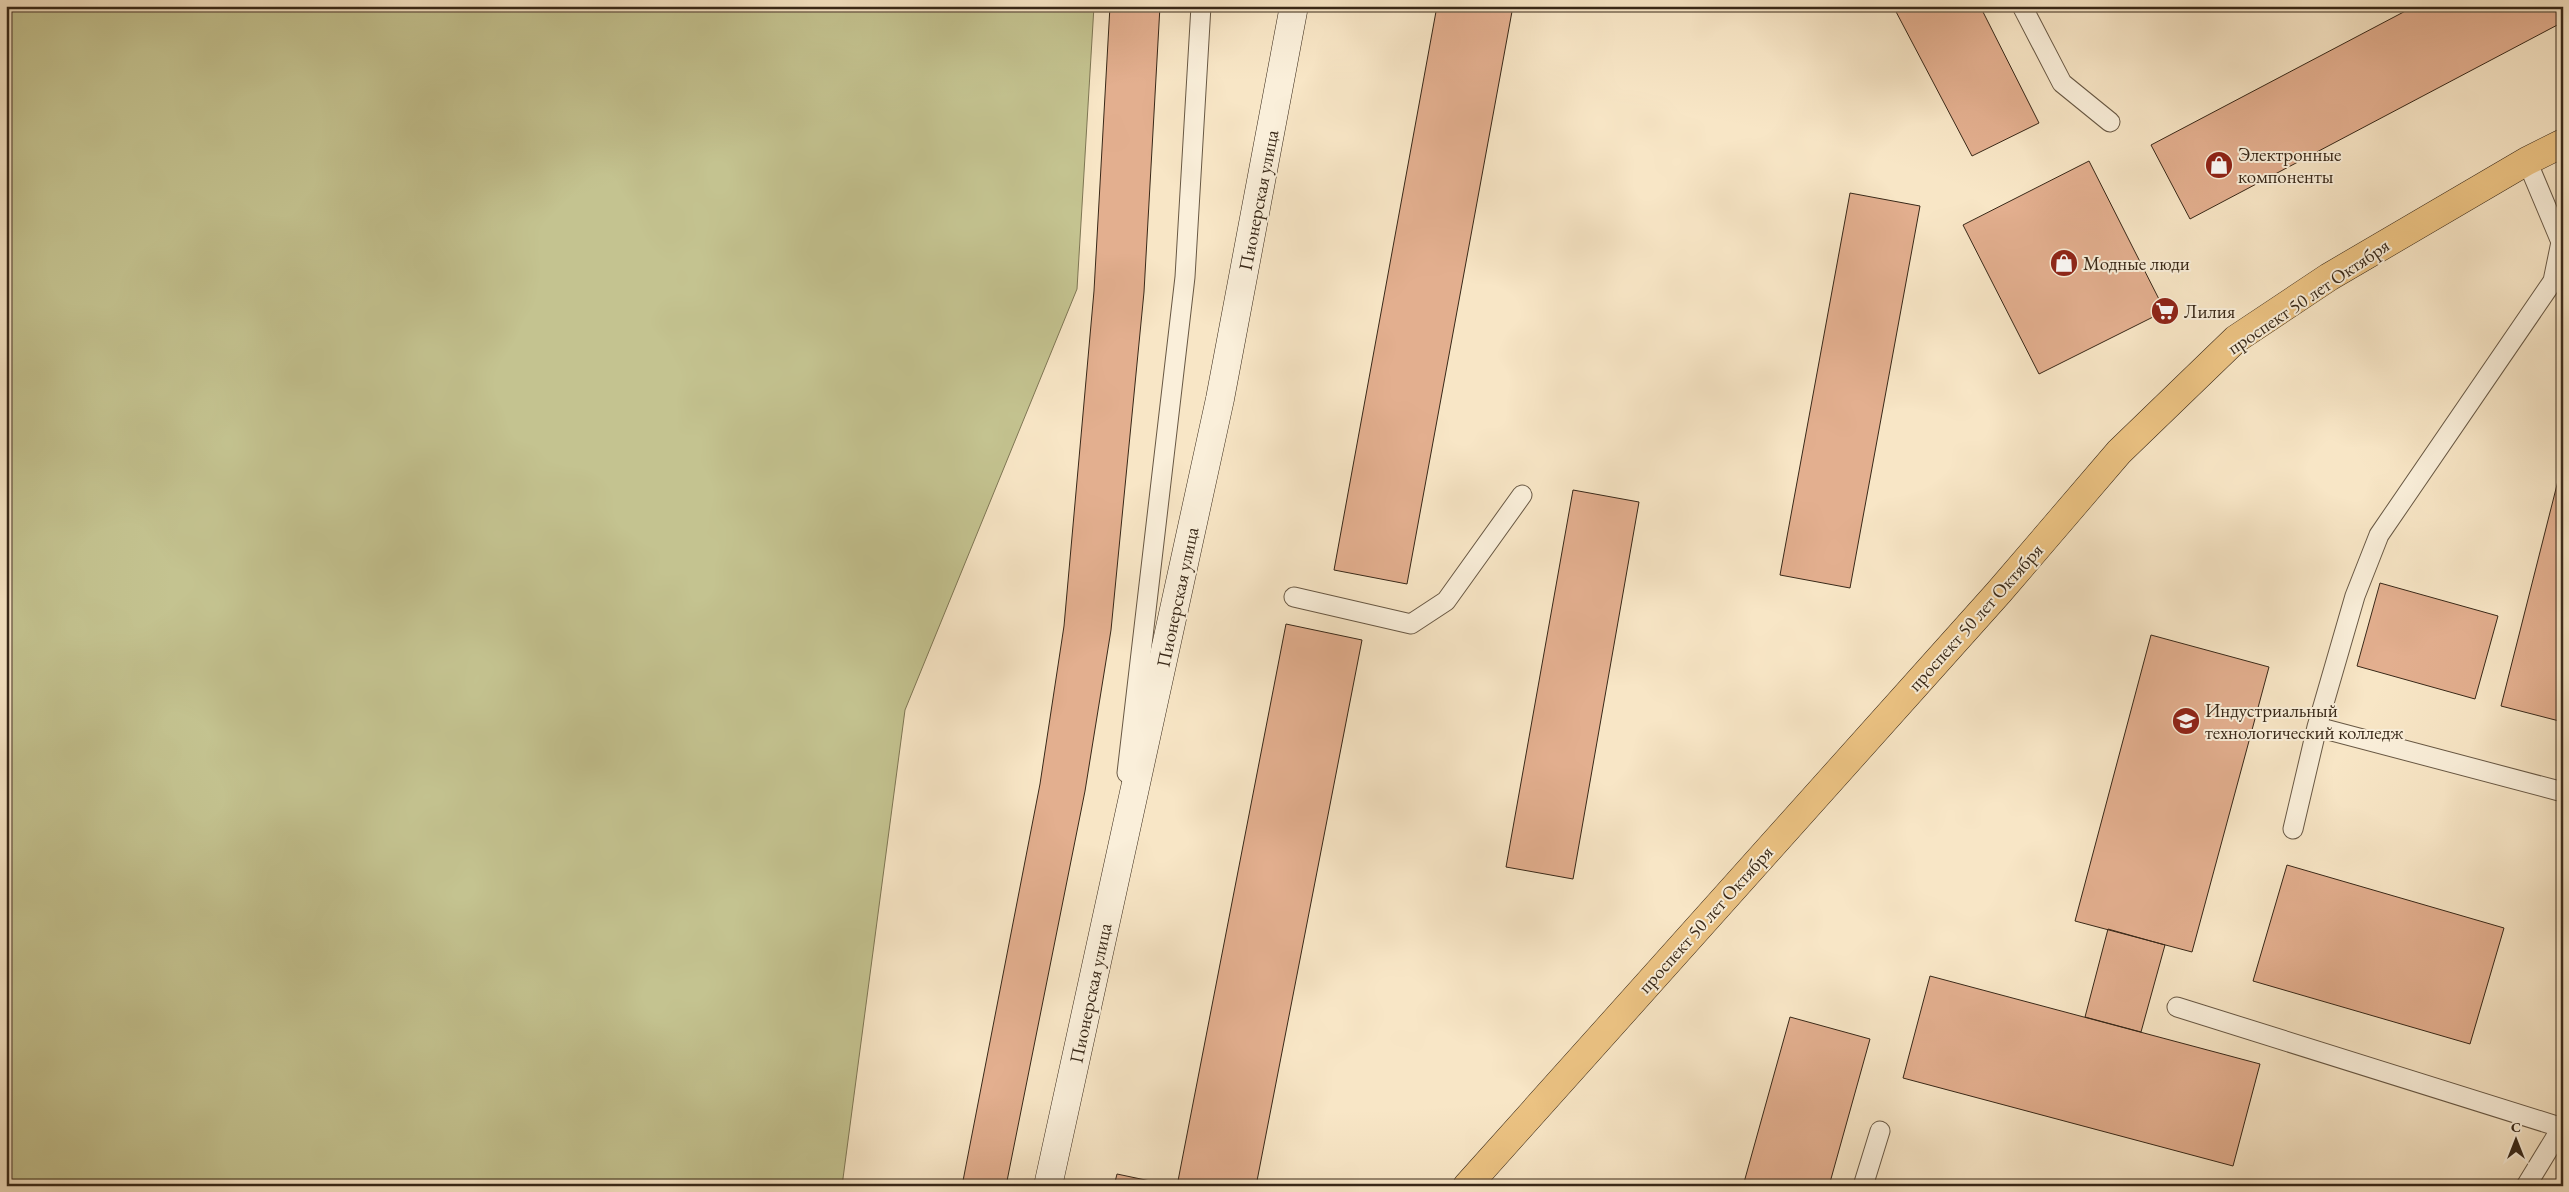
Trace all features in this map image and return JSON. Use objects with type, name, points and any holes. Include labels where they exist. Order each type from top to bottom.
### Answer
[{"type":"main road","name":"Пионерская улица","points":[[1048,1186],[1220,399],[1294,6]]},
{"type":"main road","name":"проспект 50 лет Октября","points":[[1467,1186],[1992,600],[2119,452],[2236,339],[2329,277],[2527,161],[2563,143]]},
{"type":"lane","points":[[1113,890],[1186,277],[1201,6]]},
{"type":"lane","points":[[2022,6],[2062,82],[2110,122]]},
{"type":"lane","points":[[2293,829],[2318,728],[2355,596],[2379,535],[2552,281],[2560,242],[2527,161]]},
{"type":"lane","points":[[1294,597],[1411,624],[1446,601],[1522,495]]},
{"type":"lane","points":[[2318,728],[2563,792]]},
{"type":"lane","points":[[2177,1007],[2562,1128],[2526,1186]]},
{"type":"lane","points":[[1864,1186],[1880,1131]]},
{"type":"shaded area","points":[[6,6],[1094,6],[1077,289],[905,710],[842,1186],[6,1186]]},
{"type":"building","points":[[1110,6],[1160,6],[1144,292],[1111,630],[1085,791],[1006,1186],[962,1186],[1040,784],[1064,626],[1094,291]]},
{"type":"building","points":[[1437,6],[1513,6],[1407,584],[1334,570]]},
{"type":"building","points":[[1893,6],[1980,6],[2039,123],[1972,156]]},
{"type":"building","points":[[2415,6],[2563,6],[2563,22],[2190,219],[2151,145]]},
{"type":"building","points":[[2089,161],[2165,311],[2039,374],[1963,225]]},
{"type":"building","points":[[1850,193],[1920,206],[1850,588],[1780,575]]},
{"type":"building","points":[[2563,461],[2563,722],[2501,706]]},
{"type":"building","points":[[1573,490],[1639,502],[1573,879],[1506,867]]},
{"type":"building","points":[[2380,583],[2498,616],[2475,699],[2357,666]]},
{"type":"building","points":[[1286,624],[1362,640],[1256,1186],[1177,1186]]},
{"type":"building","points":[[2151,635],[2269,667],[2192,952],[2075,921]]},
{"type":"building","points":[[2287,865],[2504,928],[2470,1044],[2253,981]]},
{"type":"building","points":[[2108,929],[2165,945],[2141,1032],[2085,1017]]},
{"type":"building","points":[[1930,976],[2260,1064],[2233,1166],[1903,1078]]},
{"type":"building","points":[[1790,1017],[1870,1039],[1829,1186],[1743,1186]]},
{"type":"building","points":[[1117,1174],[1174,1186],[1114,1186]]},
{"type":"place","name":"Электронные компоненты","points":[[2219,165]]},
{"type":"place","name":"Модные люди","points":[[2064,263]]},
{"type":"place","name":"Лилия","points":[[2165,311]]},
{"type":"place","name":"Индустриальный технологический колледж","points":[[2186,721]]}]
